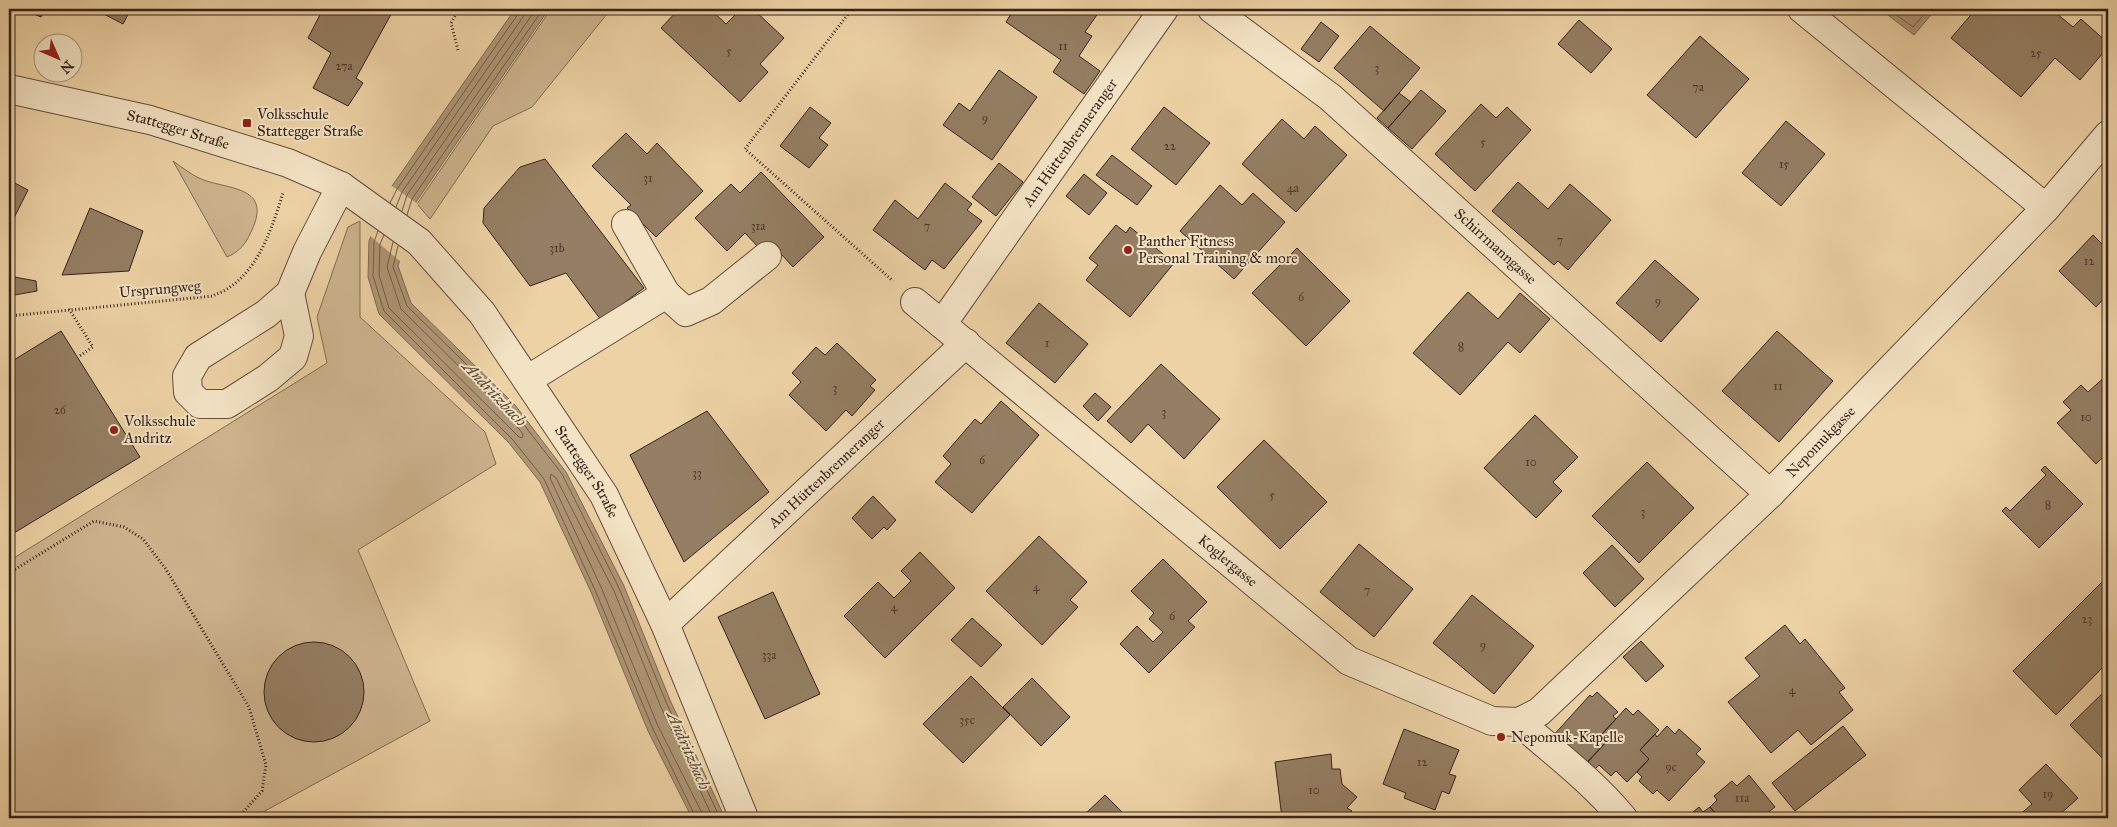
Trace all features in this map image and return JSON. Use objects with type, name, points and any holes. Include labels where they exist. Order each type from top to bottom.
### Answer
[{"type":"street","name":"Am Hüttenbrenneranger","points":[[942,324],[1164,9]]},
{"type":"street","name":"Schirrmanngasse","points":[[1212,9],[1330,98],[1770,494]]},
{"type":"street","points":[[1802,9],[2046,208]]},
{"type":"street","name":"Stattegger Straße","points":[[9,89],[150,120],[288,163],[341,186],[376,209],[419,242],[482,313],[604,495],[665,624],[744,818]]},
{"type":"street","name":"Nepomukgasse","points":[[1519,722],[1539,712],[1770,494],[2046,208],[2108,135]]},
{"type":"street","points":[[290,293],[307,252],[341,186]]},
{"type":"street","points":[[626,224],[666,294],[686,312],[711,301],[767,256]]},
{"type":"street","points":[[527,380],[666,294]]},
{"type":"street","points":[[915,302],[966,343]]},
{"type":"street","name":"Am Hüttenbrenneranger","points":[[665,624],[966,343]]},
{"type":"street","name":"Koglergasse","points":[[966,343],[1349,662],[1492,721],[1519,722]]},
{"type":"street","points":[[1519,722],[1580,774],[1623,818]]},
{"type":"path","points":[[458,9],[451,23],[458,50]]},
{"type":"path","points":[[852,9],[745,149],[915,302]]},
{"type":"path","name":"Ursprungweg","points":[[9,316],[213,296],[230,288],[245,273],[259,252],[272,228],[283,191]]},
{"type":"path","points":[[70,309],[93,347],[78,358]]},
{"type":"path","points":[[9,573],[94,521],[124,527],[142,539],[165,568],[249,707],[266,765],[262,791],[238,818]]},
{"type":"shaded area","points":[[551,9],[611,9],[532,107],[493,126],[430,219],[417,204]]},
{"type":"shaded area","points":[[173,161],[199,178],[243,191],[251,196],[256,204],[257,215],[248,239],[236,252],[227,257]]},
{"type":"shaded area","points":[[360,221],[360,317],[485,432],[496,464],[358,550],[430,721],[252,818],[9,818],[9,561],[327,363],[317,317],[348,227]]},
{"type":"water","name":"Andritzbach","points":[[515,9],[549,9],[416,202],[398,266],[411,303],[515,405],[566,472],[624,586],[670,700],[725,818],[692,818],[648,731],[591,592],[540,482],[509,443],[379,314],[368,277],[369,241],[392,186]]},
{"type":"water","points":[[1880,9],[1936,9],[1914,35]]},
{"type":"pier","points":[[392,186],[418,204],[401,262],[369,235],[389,188]]},
{"type":"building","points":[[22,9],[45,9],[41,17]]},
{"type":"building","points":[[94,9],[131,9],[123,24]]},
{"type":"building","points":[[323,9],[394,9],[356,78],[363,83],[348,106],[313,88],[331,53],[308,38]]},
{"type":"building","points":[[679,9],[710,9],[726,24],[741,9],[753,9],[784,38],[760,64],[768,72],[740,102],[661,28]]},
{"type":"building","points":[[1014,9],[1101,9],[1085,32],[1092,36],[1079,56],[1100,71],[1084,94],[1053,72],[1061,60],[1006,22]]},
{"type":"building","points":[[1976,9],[2051,9],[2073,27],[2081,19],[2108,43],[2108,47],[2080,80],[2055,58],[2021,97],[1951,38]]},
{"type":"building","points":[[1579,20],[1612,49],[1591,73],[1558,44]]},
{"type":"building","points":[[1321,22],[1339,36],[1319,62],[1301,49]]},
{"type":"building","points":[[1370,26],[1420,68],[1384,111],[1334,68]]},
{"type":"building","points":[[1700,36],[1749,79],[1696,138],[1647,95]]},
{"type":"building","points":[[999,70],[1037,97],[992,160],[943,125],[959,103],[970,111]]},
{"type":"building","points":[[1421,90],[1446,111],[1412,149],[1388,128]]},
{"type":"building","points":[[1399,93],[1411,102],[1388,128],[1377,118]]},
{"type":"building","points":[[1481,104],[1496,118],[1507,107],[1531,130],[1475,191],[1435,154]]},
{"type":"building","points":[[810,107],[831,123],[819,138],[828,145],[809,168],[780,146]]},
{"type":"building","points":[[1164,107],[1210,143],[1176,185],[1131,149]]},
{"type":"building","points":[[1282,119],[1304,139],[1315,126],[1347,155],[1296,212],[1242,164]]},
{"type":"building","points":[[1786,121],[1825,154],[1781,206],[1742,173]]},
{"type":"building","points":[[626,133],[647,154],[657,143],[703,191],[656,237],[627,208],[631,205],[592,166]]},
{"type":"building","points":[[1112,155],[1152,186],[1137,205],[1096,175]]},
{"type":"building","points":[[545,159],[644,288],[601,320],[566,273],[530,286],[483,223],[484,208],[520,167]]},
{"type":"building","points":[[999,163],[1023,182],[996,216],[972,197]]},
{"type":"building","points":[[761,172],[824,237],[793,267],[770,242],[761,250],[745,233],[727,251],[695,218],[731,184],[740,193]]},
{"type":"building","points":[[1084,174],[1107,193],[1089,215],[1066,196]]},
{"type":"building","points":[[9,180],[28,190],[9,228]]},
{"type":"building","points":[[1518,182],[1548,209],[1570,184],[1611,220],[1568,270],[1558,261],[1554,265],[1492,211]]},
{"type":"building","points":[[945,183],[972,204],[967,210],[982,221],[944,269],[932,260],[925,270],[873,230],[895,200],[918,219]]},
{"type":"building","points":[[1220,185],[1242,205],[1253,193],[1285,222],[1234,279],[1180,231]]},
{"type":"building","points":[[90,208],[143,231],[129,271],[62,275]]},
{"type":"building","points":[[1116,225],[1126,233],[1130,227],[1174,263],[1130,317],[1086,280],[1098,265],[1089,258]]},
{"type":"building","points":[[2093,235],[2108,250],[2108,294],[2096,307],[2059,271]]},
{"type":"building","points":[[1297,248],[1350,301],[1306,346],[1252,293]]},
{"type":"building","points":[[1655,260],[1699,299],[1661,342],[1616,303]]},
{"type":"building","points":[[9,276],[36,281],[37,291],[9,296]]},
{"type":"building","points":[[1468,292],[1498,319],[1520,293],[1550,319],[1520,353],[1508,342],[1460,395],[1413,353]]},
{"type":"building","points":[[1039,303],[1088,344],[1055,383],[1006,343]]},
{"type":"building","name":"Volksschule Andritz","points":[[61,331],[140,457],[9,536],[9,363]]},
{"type":"building","points":[[1777,331],[1833,381],[1779,442],[1722,391]]},
{"type":"building","points":[[837,343],[876,380],[870,386],[875,390],[852,416],[846,410],[826,431],[789,395],[801,382],[792,373],[816,347],[825,355]]},
{"type":"building","points":[[1161,364],[1220,419],[1184,459],[1148,424],[1131,443],[1107,421]]},
{"type":"building","points":[[2106,376],[2108,378],[2108,452],[2096,464],[2057,423],[2071,410],[2063,402],[2081,385],[2088,392]]},
{"type":"building","points":[[1095,393],[1111,407],[1098,421],[1083,406]]},
{"type":"building","points":[[1001,401],[1039,435],[972,513],[935,482],[951,464],[943,456],[975,419],[981,424]]},
{"type":"building","points":[[707,411],[769,492],[684,562],[630,455]]},
{"type":"building","points":[[1535,415],[1578,457],[1553,482],[1562,491],[1536,518],[1484,468]]},
{"type":"building","points":[[1264,440],[1327,502],[1280,549],[1217,487]]},
{"type":"building","points":[[1647,462],[1694,508],[1639,563],[1592,516]]},
{"type":"building","points":[[2045,466],[2083,504],[2039,548],[2002,511],[2006,507],[2010,511],[2046,475],[2041,470]]},
{"type":"building","points":[[873,496],[896,520],[887,530],[884,527],[872,539],[852,518]]},
{"type":"building","points":[[1039,536],[1087,582],[1070,600],[1078,607],[1042,645],[986,591]]},
{"type":"building","points":[[1359,544],[1413,589],[1374,637],[1320,592]]},
{"type":"building","points":[[1612,545],[1644,579],[1615,607],[1583,573]]},
{"type":"building","points":[[920,552],[955,588],[885,658],[844,616],[878,582],[894,598],[911,581],[901,571]]},
{"type":"building","points":[[1163,559],[1207,602],[1188,621],[1195,627],[1149,673],[1120,644],[1137,626],[1153,642],[1163,632],[1149,619],[1154,613],[1131,591]]},
{"type":"building","points":[[2108,576],[2108,662],[2056,715],[2013,671]]},
{"type":"building","points":[[773,592],[820,694],[765,719],[718,617]]},
{"type":"building","points":[[1472,595],[1534,646],[1494,694],[1433,643]]},
{"type":"building","points":[[972,618],[1002,645],[981,667],[951,640]]},
{"type":"building","points":[[1785,625],[1800,644],[1805,639],[1845,688],[1839,692],[1853,710],[1811,745],[1798,730],[1771,753],[1728,702],[1760,676],[1745,658]]},
{"type":"building","points":[[1641,641],[1664,666],[1646,682],[1623,657]]},
{"type":"building","points":[[314,642],[333,646],[349,657],[360,673],[364,692],[360,711],[349,727],[333,738],[314,742],[295,738],[279,727],[268,711],[264,692],[268,673],[279,657],[295,646]]},
{"type":"building","points":[[971,676],[1010,715],[963,763],[923,724]]},
{"type":"building","points":[[1032,678],[1070,717],[1041,746],[1003,707]]},
{"type":"building","points":[[2108,688],[2108,764],[2070,725]]},
{"type":"building","points":[[1597,692],[1618,712],[1613,716],[1616,719],[1602,734],[1608,740],[1586,763],[1551,738],[1590,695],[1592,697]]},
{"type":"building","points":[[1626,708],[1633,715],[1638,710],[1659,730],[1640,750],[1649,759],[1627,782],[1616,771],[1611,776],[1599,765],[1595,769],[1588,762],[1608,740],[1602,734]]},
{"type":"building","points":[[1667,726],[1675,734],[1679,729],[1701,749],[1696,754],[1705,762],[1669,801],[1657,790],[1653,794],[1639,781],[1642,777],[1637,772],[1649,759],[1640,750],[1655,734],[1657,737]]},
{"type":"building","points":[[1843,726],[1866,755],[1795,811],[1772,783]]},
{"type":"building","points":[[1404,729],[1459,750],[1449,774],[1456,776],[1449,794],[1442,791],[1435,810],[1404,798],[1406,793],[1383,784]]},
{"type":"building","points":[[1331,754],[1332,769],[1340,769],[1342,784],[1357,797],[1347,808],[1352,811],[1346,818],[1282,818],[1275,762]]},
{"type":"building","points":[[2046,764],[2078,798],[2056,818],[2016,818],[2032,804],[2019,790]]},
{"type":"building","points":[[1749,775],[1775,807],[1761,818],[1719,818],[1710,807],[1717,800],[1714,796],[1732,781],[1737,786]]},
{"type":"building","points":[[1105,795],[1128,818],[1081,818]]},
{"type":"building","points":[[1699,807],[1703,812],[1710,807],[1719,818],[1686,818]]},
{"type":"place","name":"Volksschule Stattegger Straße","points":[[247,123]]},
{"type":"place","name":"Panther Fitness Personal Training & more","points":[[1128,250]]},
{"type":"place","name":"Volksschule Andritz","points":[[114,430]]},
{"type":"place","name":"Nepomuk-Kapelle","points":[[1501,737]]}]
